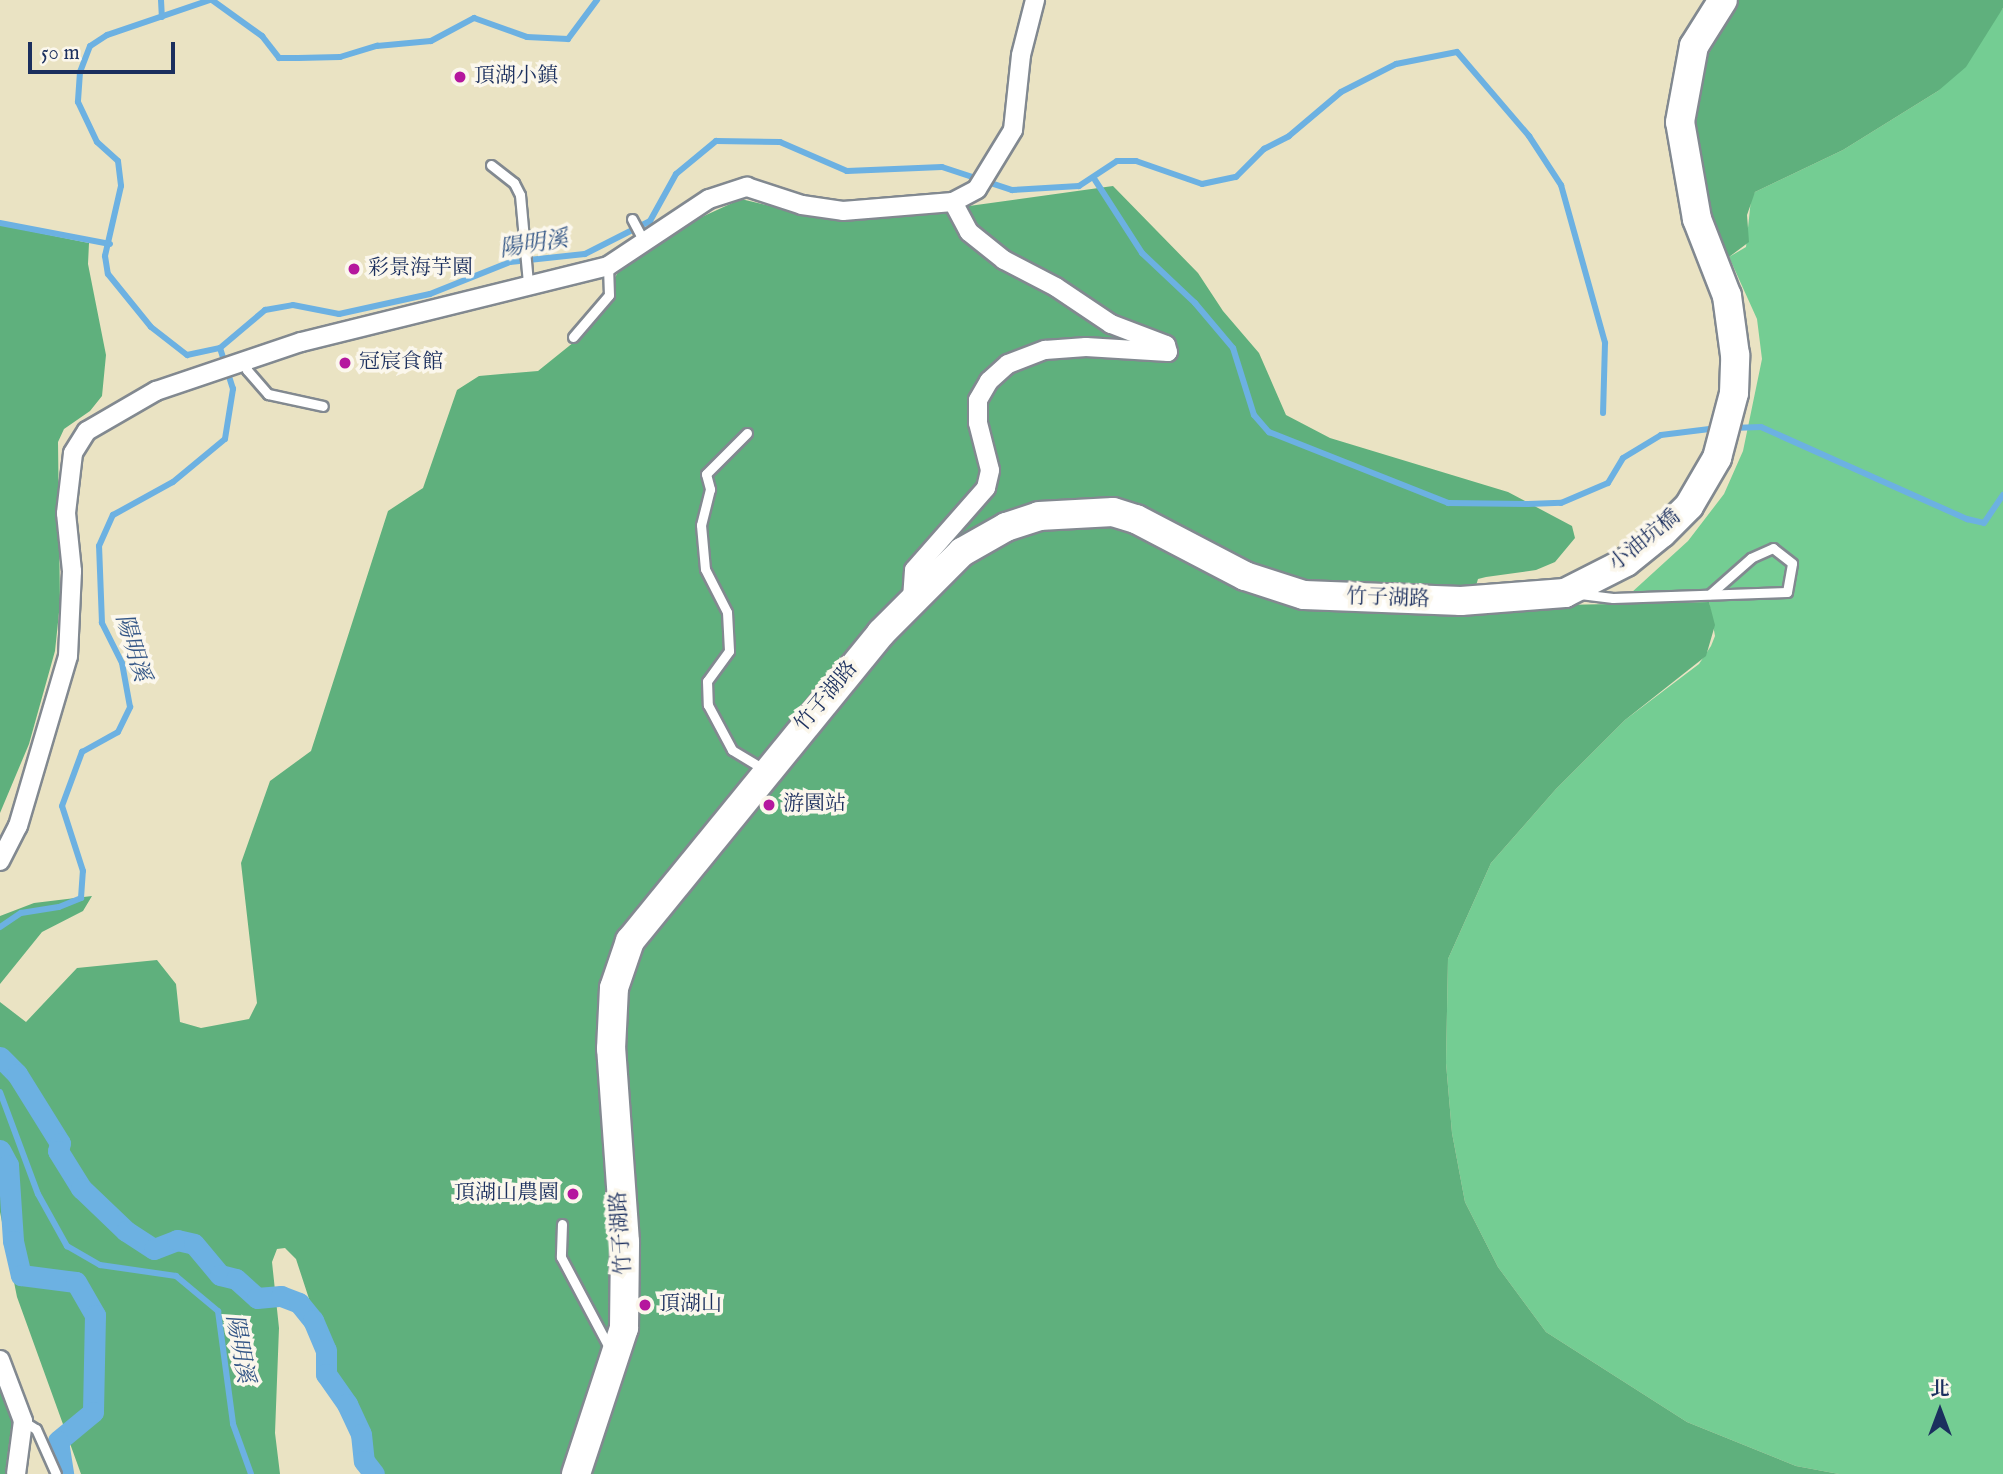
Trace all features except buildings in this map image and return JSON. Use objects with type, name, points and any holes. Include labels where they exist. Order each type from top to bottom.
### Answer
[{"type":"main road","name":"小油坑橋","points":[[1592,581],[1662,533],[1689,506],[1717,458],[1734,393],[1735,355],[1727,296],[1696,219],[1680,122],[1694,46],[1723,0]]},
{"type":"main road","name":"竹子湖路","points":[[576,1474],[617,1361],[624,1328],[625,1242],[611,1049],[613,995],[622,959],[631,941],[766,769],[912,599],[962,552],[1006,527],[1039,516],[1091,510],[1136,519],[1245,576],[1304,595],[1461,601],[1564,593],[1592,581]]},
{"type":"street","points":[[0,861],[18,826],[68,656],[72,571],[66,513],[73,453],[87,431],[126,405],[240,363],[527,278],[608,265],[646,245],[698,205],[747,187],[802,205],[843,211],[953,202],[977,188],[1013,130],[1021,55],[1035,0]]},
{"type":"street","points":[[912,599],[914,570],[986,488],[990,470],[978,423],[978,400],[989,381],[1008,364],[1045,350],[1086,347],[1168,352],[1166,345],[1111,324],[1056,287],[1004,260],[969,232],[953,202]]},
{"type":"street","points":[[0,1360],[23,1421],[16,1474]]},
{"type":"lane","points":[[491,165],[514,183],[520,195],[527,278]]},
{"type":"lane","points":[[632,219],[646,245]]},
{"type":"lane","points":[[573,337],[608,295],[608,265]]},
{"type":"lane","points":[[240,363],[268,394],[323,406]]},
{"type":"lane","points":[[747,433],[706,474],[710,489],[701,525],[705,569],[727,612],[729,651],[707,681],[708,705],[732,750],[766,769]]},
{"type":"lane","points":[[1564,593],[1613,598],[1787,592],[1792,563],[1773,548],[1751,558],[1710,594]]},
{"type":"lane","points":[[562,1224],[561,1257],[617,1361]]},
{"type":"lane","points":[[23,1421],[36,1429],[55,1474]]},
{"type":"green space","points":[[1736,0],[2003,0],[2003,8],[1966,67],[1938,91],[1843,150],[1755,192],[1747,215],[1749,242],[1729,257],[1710,217],[1694,131],[1695,81]]},
{"type":"green space","points":[[2003,8],[2003,1474],[1839,1474],[1796,1466],[1687,1422],[1546,1332],[1498,1267],[1465,1202],[1452,1133],[1446,1063],[1448,959],[1491,863],[1556,789],[1625,720],[1699,664],[1711,646],[1715,636],[1709,602],[1620,603],[1688,541],[1724,494],[1743,451],[1762,359],[1757,319],[1729,257],[1746,247],[1751,199],[1755,192],[1843,150],[1938,91]]},
{"type":"green space","points":[[1113,186],[1198,273],[1223,311],[1259,353],[1286,415],[1330,438],[1508,492],[1572,526],[1575,538],[1555,562],[1536,570],[1478,579],[1475,589],[1562,605],[1709,602],[1715,625],[1706,656],[1625,720],[1556,789],[1491,863],[1448,959],[1446,1063],[1452,1133],[1465,1202],[1498,1267],[1546,1332],[1687,1422],[1796,1466],[1839,1474],[375,1474],[370,1445],[329,1360],[296,1259],[285,1248],[277,1249],[272,1262],[279,1328],[275,1433],[280,1474],[81,1474],[17,1297],[0,1212],[0,1002],[26,1022],[77,968],[157,960],[176,984],[180,1022],[201,1028],[249,1019],[257,1003],[241,863],[270,781],[311,751],[388,511],[423,488],[457,390],[479,376],[538,371],[579,338],[620,269],[680,227],[741,199],[800,213],[940,210]]},
{"type":"green space","points":[[0,225],[89,243],[88,264],[106,355],[102,396],[90,411],[64,429],[58,442],[60,603],[55,651],[29,744],[0,813]]},
{"type":"green space","points":[[92,896],[83,911],[42,932],[0,984],[0,916],[34,903]]},
{"type":"green space","points":[[0,1388],[12,1421],[5,1474],[0,1474]]},
{"type":"waterway","points":[[161,0],[162,17]]},
{"type":"waterway","points":[[210,0],[107,35],[90,46],[80,72],[78,102],[97,142],[118,161],[121,186],[105,256],[108,274],[151,327],[187,355],[220,348]]},
{"type":"waterway","points":[[212,0],[262,36],[279,58],[340,57],[377,46],[431,41],[474,18],[527,37],[568,39],[597,0]]},
{"type":"waterway","name":"陽明溪","points":[[0,927],[21,913],[59,907],[81,898],[83,871],[62,806],[82,752],[118,732],[130,707],[122,663],[102,623],[99,546],[113,515],[173,482],[225,439],[233,389],[220,348],[265,310],[293,305],[339,314],[430,294],[510,262],[585,254],[650,221],[676,174],[716,141],[780,142],[847,171],[942,167],[1012,190],[1079,186],[1117,161],[1136,161],[1202,184],[1236,177],[1264,149],[1289,136],[1341,92],[1396,64],[1457,52],[1529,136],[1561,185],[1605,343],[1603,413]]},
{"type":"waterway","points":[[1095,180],[1142,253],[1195,303],[1233,348],[1254,415],[1269,432],[1448,503],[1528,504],[1561,503],[1608,483],[1623,458],[1661,435],[1718,428]]},
{"type":"waterway","points":[[0,223],[110,244]]},
{"type":"waterway","points":[[1732,428],[1761,427],[1967,519],[1984,523],[2003,495]]},
{"type":"waterway","points":[[0,1057],[17,1074],[60,1143],[58,1151],[81,1188],[126,1231],[154,1249],[177,1240],[194,1244],[220,1275],[236,1279],[257,1298],[281,1296],[299,1303],[313,1320],[326,1350],[326,1374],[347,1404],[361,1434],[364,1461],[374,1474]]},
{"type":"waterway","name":"陽明溪","points":[[0,1092],[38,1194],[67,1246],[100,1265],[176,1276],[218,1311],[233,1424],[251,1474]]},
{"type":"waterway","points":[[0,1150],[8,1165],[13,1241],[21,1275],[76,1282],[95,1315],[93,1412],[58,1441],[63,1474]]},
{"type":"place","name":"頂湖小鎮","points":[[460,77]]},
{"type":"place","name":"彩景海芋園","points":[[354,269]]},
{"type":"place","name":"冠宸食館","points":[[345,363]]},
{"type":"place","name":"游園站","points":[[769,805]]},
{"type":"place","name":"頂湖山農園","points":[[573,1194]]},
{"type":"place","name":"頂湖山","points":[[645,1305]]}]
